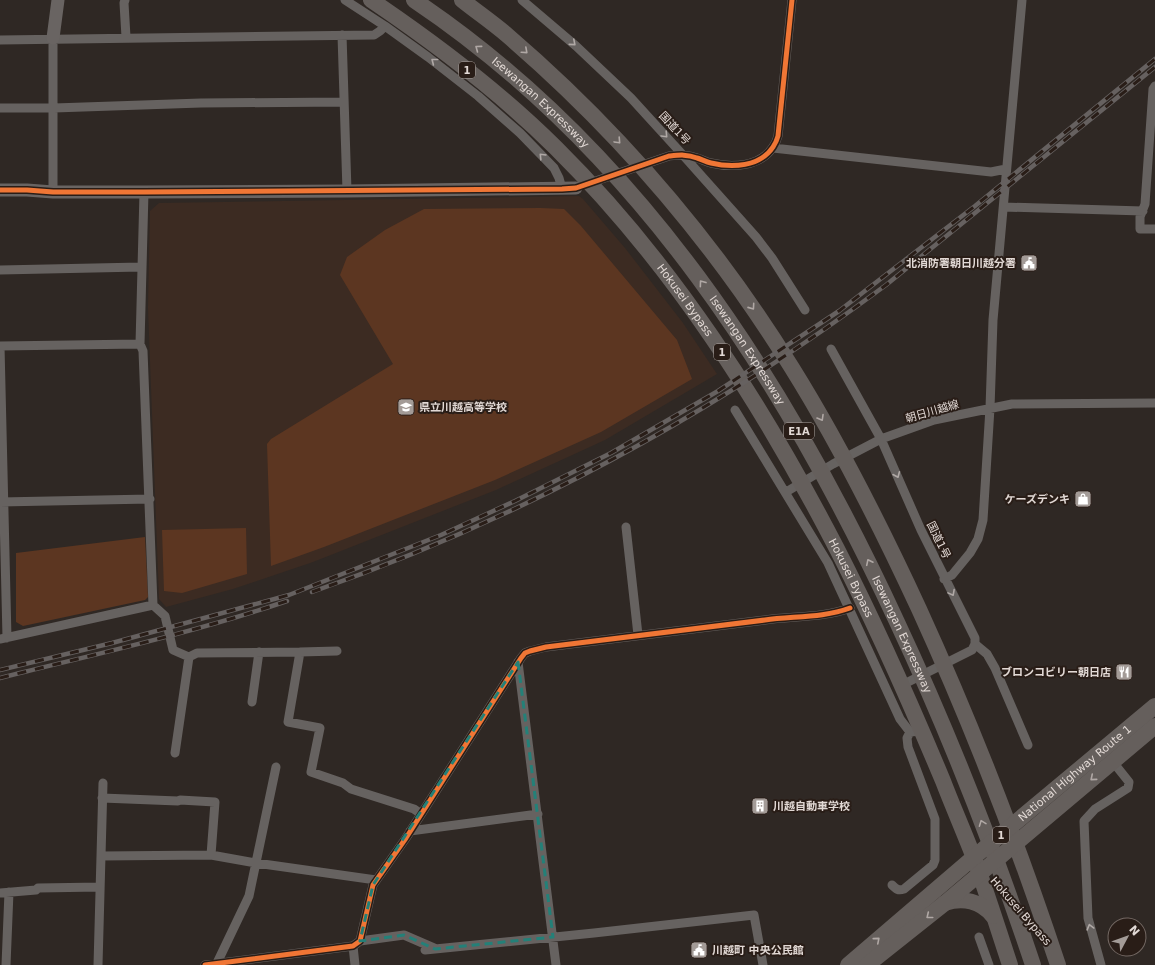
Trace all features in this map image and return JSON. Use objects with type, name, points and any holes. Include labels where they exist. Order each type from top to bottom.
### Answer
[{"type":"highway","name":"Hokusei Bypass","points":[[371,0],[414,29],[471,72],[522,116],[557,149],[638,239],[674,284],[708,331],[777,439],[853,580],[902,685],[916,731],[982,872],[994,918],[1010,965]]},
{"type":"highway","name":"Isewangan Expressway","points":[[414,0],[489,56],[547,106],[597,156],[645,209],[691,267],[733,325],[772,384],[844,512],[914,658],[949,739],[978,813],[1018,920],[1033,965]]},
{"type":"highway","name":"E1A","points":[[462,0],[505,33],[563,84],[616,138],[665,192],[711,250],[749,302],[793,370],[830,432],[866,501],[899,567],[933,641],[970,726],[1001,803],[1040,908],[1058,965]]},
{"type":"highway","name":"National Highway Route 1","points":[[848,965],[974,857],[1155,706]]},
{"type":"highway","name":"National Highway Route 1","points":[[867,965],[945,903],[1155,726]]},
{"type":"highway","name":"Hokusei Bypass","points":[[982,872],[1068,965]]},
{"type":"highway","points":[[945,903],[953,900],[975,902],[982,905],[994,918]]},
{"type":"street","points":[[53,192],[53,38],[58,0]]},
{"type":"street","points":[[125,0],[126,37]]},
{"type":"street","points":[[345,0],[385,26],[428,57],[478,96],[520,133],[554,168],[562,189]]},
{"type":"street","name":"国道1号","points":[[522,0],[576,46],[631,98],[756,237],[772,258],[805,310]]},
{"type":"street","points":[[0,190],[53,192],[144,192],[562,189],[576,188],[669,156],[682,154],[696,157],[709,163],[726,166],[739,166],[753,162],[764,156],[773,148],[778,136],[792,0]]},
{"type":"street","points":[[944,578],[952,575],[970,553],[978,539],[983,520],[990,408],[993,320],[1022,0]]},
{"type":"street","points":[[0,40],[126,37],[374,35],[385,26]]},
{"type":"street","points":[[342,35],[347,191]]},
{"type":"street","points":[[1155,86],[1153,88],[1145,204],[1140,217],[1140,229],[1155,229]]},
{"type":"street","points":[[0,108],[344,102]]},
{"type":"street","points":[[773,148],[991,172],[1006,169]]},
{"type":"street","points":[[144,192],[140,344],[143,351],[153,605],[164,616],[173,650],[189,656],[197,652],[337,651]]},
{"type":"street","points":[[1004,207],[1143,211]]},
{"type":"street","points":[[0,270],[141,267]]},
{"type":"street","points":[[140,344],[0,346],[4,638],[153,605]]},
{"type":"street","name":"国道1号","points":[[831,349],[882,439],[921,530],[975,638],[975,644],[987,654],[995,668],[1028,745]]},
{"type":"street","name":"朝日川越線","points":[[882,439],[934,420],[1012,404],[1155,403]]},
{"type":"street","name":"1","points":[[735,410],[828,563],[900,719],[916,731]]},
{"type":"street","points":[[786,492],[833,464],[882,439]]},
{"type":"street","points":[[2,502],[150,499]]},
{"type":"street","points":[[626,527],[638,635]]},
{"type":"street","points":[[355,965],[356,944],[373,885],[410,831],[525,653],[546,647],[765,620],[800,618],[833,613],[850,608]]},
{"type":"street","points":[[902,685],[966,654],[972,650],[975,644]]},
{"type":"street","points":[[252,702],[259,652]]},
{"type":"street","points":[[300,652],[288,722],[320,728],[311,772],[343,783],[351,789],[414,809],[421,814]]},
{"type":"street","points":[[175,752],[189,656]]},
{"type":"street","points":[[518,662],[556,965]]},
{"type":"street","points":[[892,885],[895,889],[904,889],[933,865],[935,860],[935,819],[906,738],[916,731]]},
{"type":"street","points":[[1100,965],[1088,918],[1084,821],[1095,810],[1128,788],[1129,782],[1113,762]]},
{"type":"street","points":[[217,963],[250,896],[276,767]]},
{"type":"street","points":[[98,965],[103,783]]},
{"type":"street","points":[[102,798],[215,802],[211,855]]},
{"type":"street","points":[[410,831],[538,814]]},
{"type":"street","points":[[101,856],[211,855],[376,880]]},
{"type":"street","points":[[6,965],[4,892],[36,890],[38,888],[100,887]]},
{"type":"street","points":[[425,950],[754,915],[763,965]]},
{"type":"street","points":[[205,965],[404,936],[435,949]]},
{"type":"street","points":[[979,937],[989,965]]},
{"type":"highlighted area","points":[[518,662],[553,937],[435,949],[404,935],[360,941],[373,885]]},
{"type":"shaded area","name":"県立川越高等学校","points":[[579,196],[625,248],[683,323],[717,374],[605,440],[496,490],[313,562],[233,589],[166,607],[159,599],[148,308],[150,211],[159,203]]},
{"type":"shaded area","points":[[424,209],[564,209],[581,226],[677,340],[692,379],[601,432],[495,480],[324,547],[271,566],[267,444],[271,439],[393,364],[340,275],[347,257],[385,230]]},
{"type":"shaded area","points":[[246,528],[247,574],[182,593],[164,591],[162,530]]},
{"type":"shaded area","points":[[145,537],[148,597],[145,600],[23,626],[16,622],[16,553]]},
{"type":"railway","points":[[0,670],[112,643],[289,595],[441,535],[515,501],[611,453],[718,391],[839,311],[975,206],[1155,59]]},
{"type":"railway","points":[[312,592],[389,563],[464,532],[538,498],[611,460],[682,420],[751,378],[820,333],[886,285],[1155,67]]},
{"type":"railway","points":[[0,678],[180,633],[252,613],[287,601]]},
{"type":"cycle path","points":[[0,190],[53,192],[144,192],[562,189],[576,188],[669,156],[690,156],[719,165],[745,164],[761,159],[774,146],[778,137],[792,0]]},
{"type":"cycle path","points":[[205,965],[353,946],[360,941],[373,885],[406,838],[525,653],[546,647],[829,614],[850,608]]},
{"type":"place","name":"北消防署朝日川越分署","points":[[1029,263]]},
{"type":"place","name":"県立川越高等学校","points":[[406,407]]},
{"type":"place","name":"ケーズデンキ","points":[[1083,499]]},
{"type":"place","name":"ブロンコビリー朝日店","points":[[1124,672]]},
{"type":"place","name":"川越自動車学校","points":[[760,806]]},
{"type":"place","name":"川越町 中央公民館","points":[[699,950]]}]
